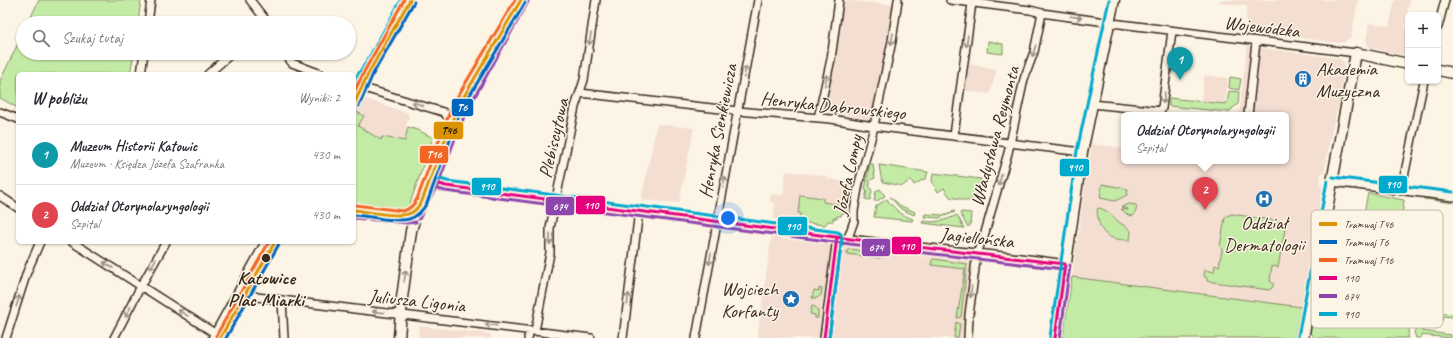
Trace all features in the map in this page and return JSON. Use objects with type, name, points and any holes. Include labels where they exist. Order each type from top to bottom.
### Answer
[{"type":"street","points":[[149,16],[151,0]]},
{"type":"street","points":[[250,0],[263,16]]},
{"type":"street","points":[[356,85],[371,64],[407,0]]},
{"type":"street","points":[[399,338],[400,315],[411,231],[415,217],[433,182],[450,134],[470,93],[524,0]]},
{"type":"street","name":"Plebiscytowa","points":[[528,338],[532,330],[550,253],[550,228],[575,107],[584,80],[596,0]]},
{"type":"street","name":"Henryka Sienkiewicza","points":[[696,338],[758,0]]},
{"type":"street","points":[[818,118],[830,59],[839,0]]},
{"type":"street","name":"Józefa Lompy","points":[[848,238],[854,221],[854,211],[859,183],[892,42],[898,0]]},
{"type":"street","name":"Wojewódzka","points":[[950,0],[1256,42],[1356,53]]},
{"type":"street","points":[[1055,338],[1082,152],[1114,0]]},
{"type":"street","points":[[1441,15],[1445,0]]},
{"type":"street","points":[[954,135],[972,3]]},
{"type":"street","name":"Władysława Reymonta","points":[[968,338],[969,314],[977,253],[984,236],[1010,142],[1024,79],[1034,52],[1042,13]]},
{"type":"street","points":[[1092,104],[1161,111],[1172,31]]},
{"type":"street","points":[[1248,112],[1256,42]]},
{"type":"street","points":[[1327,210],[1356,53],[1405,63]]},
{"type":"street","points":[[141,72],[143,60]]},
{"type":"street","points":[[210,72],[224,60]]},
{"type":"street","points":[[290,60],[292,63],[317,72]]},
{"type":"street","points":[[1441,71],[1453,73]]},
{"type":"street","points":[[1401,190],[1423,84]]},
{"type":"street","points":[[356,86],[443,112],[450,120],[450,134]]},
{"type":"street","name":"Henryka Dąbrowskiego","points":[[580,92],[738,111],[818,118],[1082,152]]},
{"type":"street","points":[[1,114],[16,118]]},
{"type":"street","name":"Jagiellońska","points":[[433,182],[446,186],[837,237],[1065,264]]},
{"type":"street","points":[[1332,182],[1453,197]]},
{"type":"street","points":[[0,196],[16,207]]},
{"type":"street","points":[[623,338],[639,211]]},
{"type":"street","points":[[356,213],[407,218],[415,217]]},
{"type":"street","name":"Józefa Lompy","points":[[824,338],[837,237]]},
{"type":"street","points":[[0,336],[6,338],[27,272],[39,244]]},
{"type":"street","points":[[75,244],[215,336],[267,244]]},
{"type":"street","points":[[114,338],[165,244]]},
{"type":"street","name":"Juliusza Ligonia","points":[[241,289],[257,297],[591,338]]},
{"type":"street","points":[[1303,338],[1311,295]]},
{"type":"street","points":[[282,300],[284,338]]},
{"type":"shaded area","points":[[841,0],[895,5],[888,50],[870,120],[863,119],[861,117],[822,111]]},
{"type":"shaded area","points":[[1220,0],[1358,0],[1351,37],[1340,43],[1245,31],[1247,6],[1220,3]]},
{"type":"shaded area","points":[[1395,0],[1410,0],[1407,12],[1405,12],[1405,55],[1370,48],[1366,42],[1369,23],[1389,26]]},
{"type":"shaded area","points":[[1247,46],[1337,58],[1342,60],[1345,64],[1339,103],[1332,129],[1324,173],[1321,173],[1319,186],[1323,187],[1319,210],[1311,210],[1311,252],[1301,307],[1072,277],[1091,144],[1121,148],[1121,164],[1289,164],[1289,112],[1239,112]]},
{"type":"shaded area","points":[[969,64],[997,69],[990,94],[965,91]]},
{"type":"shaded area","points":[[1204,75],[1228,78],[1225,104],[1201,101]]},
{"type":"shaded area","points":[[363,98],[407,113],[409,117],[406,125],[408,127],[405,141],[383,137],[381,140],[358,126],[364,116],[356,111]]},
{"type":"shaded area","points":[[657,124],[694,128],[679,203],[641,200]]},
{"type":"shaded area","points":[[786,171],[828,176],[827,179],[852,182],[849,204],[847,204],[846,213],[842,213],[841,216],[837,216],[837,219],[833,218],[833,221],[828,221],[825,225],[773,219],[775,203],[770,202],[771,194],[783,195]]},
{"type":"shaded area","points":[[772,234],[974,258],[964,338],[757,338]]},
{"type":"shaded area","points":[[419,326],[491,334],[490,338],[418,338]]},
{"type":"green space","points":[[39,0],[141,0],[139,16],[31,16]]},
{"type":"green space","points":[[988,41],[1003,44],[1003,54],[987,52]]},
{"type":"green space","points":[[16,48],[16,60],[133,60],[130,72],[16,72],[16,107],[0,98],[0,81]]},
{"type":"green space","points":[[1230,77],[1241,79],[1239,90],[1229,88]]},
{"type":"green space","points":[[1229,91],[1239,92],[1238,104],[1228,112],[1169,106],[1169,98],[1225,104],[1227,103]]},
{"type":"green space","points":[[356,112],[364,116],[358,126],[381,140],[382,137],[405,141],[408,127],[433,138],[409,206],[402,210],[356,205]]},
{"type":"green space","points":[[870,164],[873,164],[875,178],[869,181],[872,191],[870,200],[865,199],[867,190],[865,189]]},
{"type":"green space","points":[[879,165],[928,172],[926,178],[914,185],[911,180],[902,186],[883,182]]},
{"type":"green space","points":[[933,173],[981,179],[976,195],[969,201],[950,197],[944,188],[938,192],[932,181]]},
{"type":"green space","points":[[1102,184],[1128,189],[1127,195],[1115,201],[1100,198]]},
{"type":"green space","points":[[880,189],[885,196],[877,201],[874,201],[876,191]]},
{"type":"green space","points":[[1368,193],[1404,200],[1403,210],[1365,210]]},
{"type":"green space","points":[[800,195],[823,198],[823,202],[844,205],[847,204],[846,213],[842,213],[841,216],[837,216],[837,219],[833,218],[833,221],[828,221],[825,225],[799,222],[800,213],[798,213]]},
{"type":"green space","points":[[890,197],[901,206],[915,212],[914,215],[901,209]]},
{"type":"green space","points":[[1422,197],[1453,201],[1453,203],[1424,199]]},
{"type":"green space","points":[[887,199],[898,211],[913,219],[912,221],[874,217],[876,206]]},
{"type":"green space","points":[[1129,204],[1136,205],[1136,210],[1133,216],[1128,215],[1121,209],[1128,210],[1121,207]]},
{"type":"green space","points":[[1099,208],[1109,212],[1131,231],[1130,240],[1112,238],[1104,232],[1098,219],[1097,209]]},
{"type":"green space","points":[[954,211],[955,212],[939,218],[924,217],[925,214],[943,215]]},
{"type":"green space","points":[[960,213],[971,213],[970,226],[967,226]]},
{"type":"green space","points":[[1232,214],[1284,222],[1286,224],[1278,267],[1272,266],[1270,281],[1274,284],[1269,290],[1207,281],[1207,278],[1204,276],[1205,270],[1214,272],[1215,265],[1219,266],[1222,249],[1220,246],[1225,218]]},
{"type":"green space","points":[[957,215],[964,228],[922,223],[923,221],[936,222]]},
{"type":"green space","points":[[849,249],[879,253],[880,258],[847,254]]},
{"type":"green space","points":[[934,259],[967,264],[961,317],[957,318],[965,269],[931,265],[932,260]]},
{"type":"green space","points":[[1072,277],[1301,307],[1295,338],[1063,338]]},
{"type":"green space","points":[[819,288],[822,289],[821,295],[817,298],[812,298],[814,290],[819,291]]},
{"type":"green space","points":[[812,306],[817,309],[818,318],[815,318],[815,315],[810,314]]},
{"type":"green space","points":[[1443,313],[1453,314],[1453,317],[1443,316]]},
{"type":"green space","points":[[956,322],[960,324],[958,338],[954,338]]},
{"type":"green space","points":[[1311,327],[1311,328],[1409,328],[1408,338],[1315,338],[1310,332]]},
{"type":"green space","points":[[1416,328],[1422,328],[1422,331],[1451,335],[1451,338],[1421,335],[1421,338],[1416,338],[1414,332]]},
{"type":"tram line","name":"T16","points":[[356,88],[404,0]]},
{"type":"tram line","name":"T46","points":[[356,100],[369,72],[410,0]]},
{"type":"tram line","name":"T16","points":[[356,205],[403,211],[410,208],[415,203],[452,106],[515,0]]},
{"type":"tram line","name":"T46","points":[[356,210],[390,215],[404,215],[413,212],[418,207],[422,201],[457,108],[521,0]]},
{"type":"tram line","name":"T6","points":[[359,106],[373,74],[414,2]]},
{"type":"tram line","name":"T6","points":[[356,215],[403,220],[413,217],[423,210],[427,203],[461,110],[525,3]]},
{"type":"tram line","name":"T16","points":[[216,336],[268,244]]},
{"type":"tram line","name":"T46","points":[[220,338],[274,244]]},
{"type":"tram line","name":"T6","points":[[226,338],[279,244]]},
{"type":"transit line","name":"910","points":[[356,77],[367,61],[401,0]]},
{"type":"transit line","name":"110","points":[[356,86],[371,64],[407,0]]},
{"type":"transit line","name":"110","points":[[415,217],[433,182],[451,134],[462,110],[524,0]]},
{"type":"transit line","name":"910","points":[[1050,337],[1077,151],[1109,0]]},
{"type":"transit line","name":"674","points":[[358,92],[375,66],[411,2]]},
{"type":"transit line","name":"674","points":[[419,219],[438,184],[466,112],[528,2]]},
{"type":"transit line","name":"910","points":[[356,208],[412,212],[429,179],[433,177],[447,181],[838,232],[841,234],[842,238],[829,338]]},
{"type":"transit line","name":"910","points":[[1333,177],[1453,192]]},
{"type":"transit line","name":"910","points":[[1322,210],[1327,181]]},
{"type":"transit line","name":"110","points":[[433,182],[446,186],[866,241],[1065,264]]},
{"type":"transit line","name":"674","points":[[432,187],[445,191],[865,246],[1064,269]]},
{"type":"transit line","name":"110","points":[[356,213],[407,218],[415,217]]},
{"type":"transit line","name":"674","points":[[356,218],[407,223],[416,222]]},
{"type":"transit line","name":"110","points":[[824,338],[837,237]]},
{"type":"transit line","name":"674","points":[[829,338],[842,238]]},
{"type":"transit line","name":"110","points":[[1055,338],[1065,264]]},
{"type":"transit line","name":"674","points":[[1060,338],[1070,265]]},
{"type":"transit line","name":"910","points":[[1298,337],[1311,267]]},
{"type":"place","name":"Akademia Muzyczna","points":[[1303,79]]},
{"type":"place","name":"Muzeum Historii Katowic","points":[[1180,80]]},
{"type":"place","name":"Oddział Dermatologii","points":[[1264,199]]},
{"type":"place","name":"Oddział Otorynolaryngologii","points":[[1205,210]]},
{"type":"place","name":"Katowice Plac Miarki","points":[[266,258]]},
{"type":"place","name":"Wojciech Korfanty","points":[[791,299]]}]
